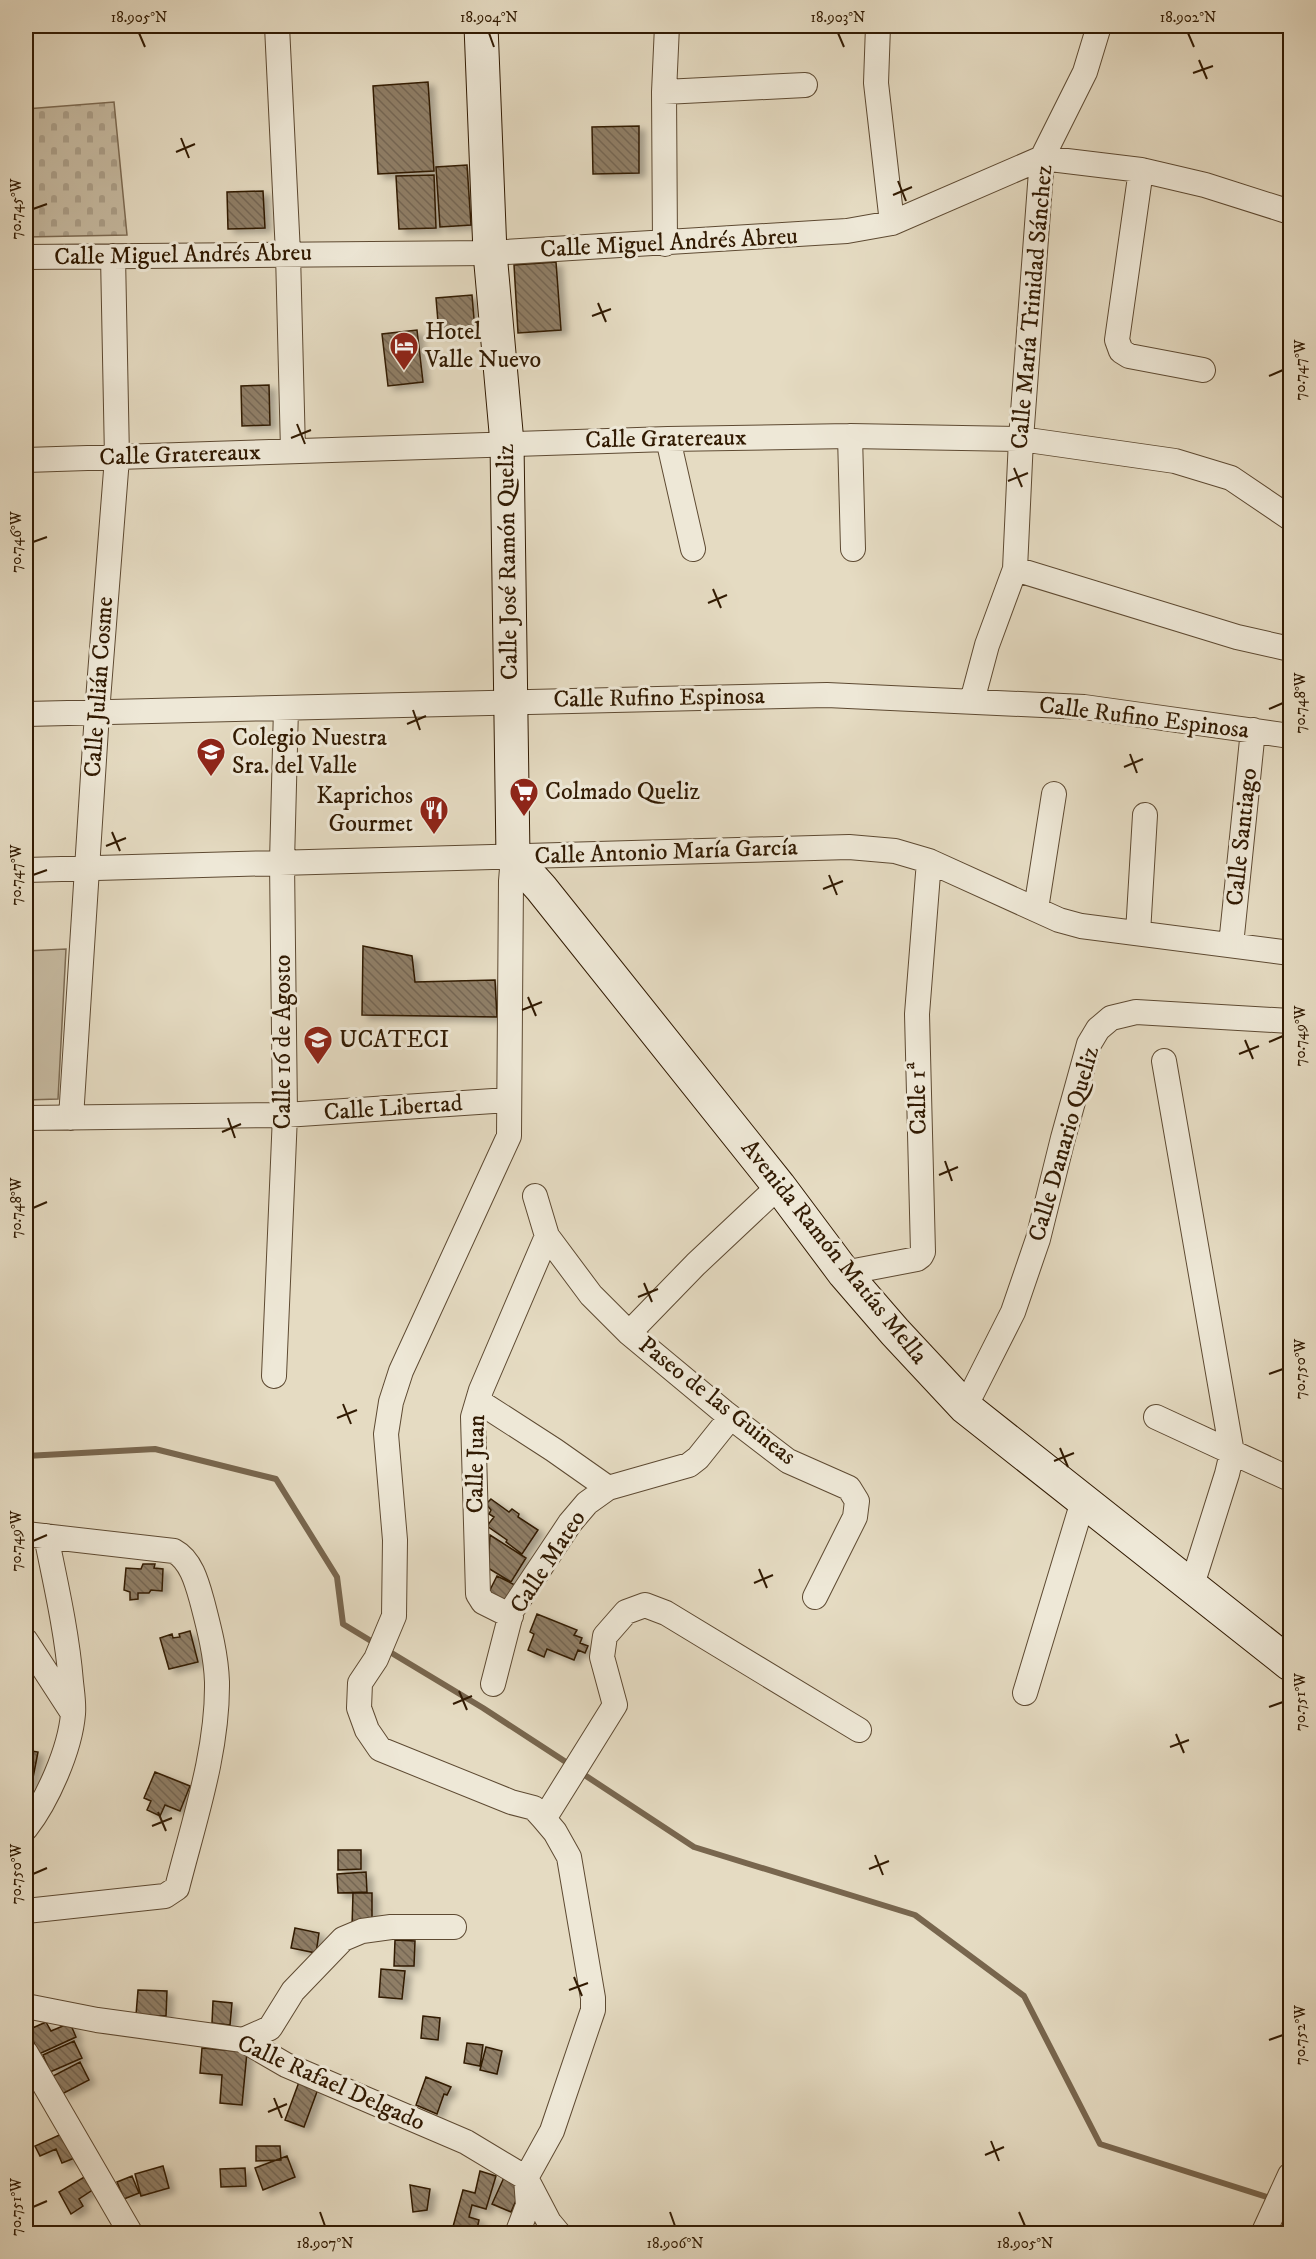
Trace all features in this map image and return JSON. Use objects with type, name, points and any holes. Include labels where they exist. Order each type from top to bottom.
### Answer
[{"type":"street","points":[[277,26],[288,254],[293,450]]},
{"type":"street","name":"Calle José Ramón Queliz","points":[[481,26],[490,253],[507,442],[513,857],[508,1100]]},
{"type":"street","points":[[665,244],[664,92],[667,26]]},
{"type":"street","points":[[878,26],[876,83],[892,223]]},
{"type":"street","name":"Calle María Trinidad Sánchez","points":[[972,702],[987,645],[1015,569],[1021,439],[1042,158],[1085,72],[1099,26]]},
{"type":"street","points":[[664,92],[805,85]]},
{"type":"street","points":[[1042,158],[1141,170],[1205,185],[1290,212]]},
{"type":"street","name":"Calle Miguel Andrés Abreu","points":[[26,257],[490,253],[847,231],[892,223],[1042,158]]},
{"type":"street","points":[[1141,170],[1117,340],[1121,351],[1129,356],[1203,370]]},
{"type":"street","name":"Calle Julián Cosme","points":[[71,1118],[86,867],[117,458],[113,256]]},
{"type":"street","points":[[850,436],[853,549]]},
{"type":"street","name":"Calle Gratereaux","points":[[26,460],[507,442],[850,436],[1021,439],[1174,460],[1231,478],[1290,518]]},
{"type":"street","points":[[668,439],[693,549]]},
{"type":"street","points":[[1015,569],[1238,637],[1290,648]]},
{"type":"street","name":"Calle Rufino Espinosa","points":[[26,714],[827,695],[1084,707],[1290,736]]},
{"type":"street","name":"Calle 16 de Agosto","points":[[274,1376],[285,1115],[282,862],[286,708]]},
{"type":"street","name":"Calle Santiago","points":[[1231,945],[1253,730]]},
{"type":"street","points":[[1036,909],[1054,794]]},
{"type":"street","points":[[1138,933],[1145,815]]},
{"type":"street","name":"Calle Antonio María García","points":[[26,870],[849,847],[895,851],[929,861],[1036,909],[1081,926],[1290,953]]},
{"type":"street","name":"Avenida Ramón Matías Mella","points":[[513,857],[541,888],[779,1186],[844,1273],[965,1407],[1290,1664]]},
{"type":"street","name":"Calle 1ª","points":[[844,1273],[917,1259],[923,1252],[917,1014],[929,861]]},
{"type":"street","name":"Calle Danario Queliz","points":[[965,1407],[1017,1302],[1038,1239],[1089,1044],[1098,1029],[1111,1018],[1136,1012],[1290,1021]]},
{"type":"street","points":[[1164,1061],[1232,1453],[1192,1585]]},
{"type":"street","points":[[508,1100],[510,1136],[401,1371],[391,1401],[386,1434],[395,1540],[394,1616],[376,1659],[360,1683],[359,1708],[367,1730],[380,1749],[511,1802],[534,1808],[555,1832],[568,1857],[593,1998],[593,2010],[552,2131],[526,2178],[528,2205],[518,2234]]},
{"type":"street","name":"Calle Libertad","points":[[26,1119],[285,1115],[508,1100]]},
{"type":"street","points":[[629,1333],[696,1264],[779,1186]]},
{"type":"street","name":"Paseo de las Guineas","points":[[535,1196],[547,1236],[591,1295],[629,1333],[730,1418],[788,1461],[849,1488],[857,1501],[855,1517],[815,1597]]},
{"type":"street","name":"Calle Juan","points":[[511,1616],[483,1602],[478,1594],[473,1417],[547,1236]]},
{"type":"street","points":[[478,1401],[609,1488]]},
{"type":"street","points":[[1156,1417],[1290,1479]]},
{"type":"street","name":"Calle Mateo","points":[[493,1684],[513,1610],[570,1523],[587,1503],[609,1488],[689,1465],[698,1458],[730,1418]]},
{"type":"street","points":[[1025,1693],[1083,1501]]},
{"type":"street","points":[[26,1828],[39,1812],[62,1763],[73,1714],[64,1628],[36,1535],[174,1551],[186,1561],[199,1592],[212,1638],[217,1682],[212,1741],[177,1888],[165,1896],[26,1911]]},
{"type":"street","points":[[544,1819],[615,1705],[603,1658],[605,1636],[626,1612],[645,1605],[666,1613],[859,1730]]},
{"type":"street","points":[[26,1641],[73,1714]]},
{"type":"street","points":[[243,2040],[270,2028],[293,1991],[343,1939],[362,1931],[391,1927],[454,1927]]},
{"type":"street","name":"Calle Rafael Delgado","points":[[26,2006],[97,2020],[243,2040],[286,2065],[466,2142],[526,2178]]},
{"type":"street","points":[[26,2053],[131,2234]]},
{"type":"street","points":[[1267,2225],[1290,2175]]},
{"type":"street","points":[[526,2178],[549,2222],[559,2234]]},
{"type":"green space","points":[[114,102],[127,235],[26,237],[26,109]]},
{"type":"green space","points":[[66,949],[58,1099],[26,1100],[26,951]]},
{"type":"building","points":[[428,82],[434,171],[378,174],[373,86]]},
{"type":"building","points":[[639,126],[639,173],[593,174],[592,127]]},
{"type":"building","points":[[467,165],[471,225],[440,227],[436,167]]},
{"type":"building","points":[[434,175],[436,228],[399,229],[396,176]]},
{"type":"building","points":[[263,191],[265,228],[228,229],[227,192]]},
{"type":"building","points":[[556,262],[561,330],[518,333],[514,265]]},
{"type":"building","points":[[472,295],[475,331],[439,334],[436,298]]},
{"type":"building","points":[[417,330],[423,382],[388,386],[382,334]]},
{"type":"building","points":[[269,385],[270,425],[242,426],[241,386]]},
{"type":"building","points":[[363,946],[412,956],[415,982],[495,980],[497,1017],[362,1015]]},
{"type":"building","points":[[491,1499],[509,1512],[512,1509],[519,1514],[518,1517],[538,1530],[522,1554],[487,1526],[494,1517],[489,1514],[491,1510],[486,1504]]},
{"type":"building","points":[[490,1535],[526,1558],[511,1582],[488,1568]]},
{"type":"building","points":[[143,1564],[155,1564],[154,1568],[163,1569],[162,1591],[151,1590],[149,1593],[138,1593],[138,1599],[130,1600],[130,1592],[124,1590],[126,1568],[141,1569]]},
{"type":"building","points":[[497,1576],[515,1585],[507,1603],[488,1594]]},
{"type":"building","points":[[537,1614],[577,1630],[574,1635],[582,1638],[580,1643],[588,1646],[585,1653],[578,1650],[574,1660],[547,1649],[544,1657],[528,1650],[534,1634],[530,1632]]},
{"type":"building","points":[[190,1631],[198,1662],[169,1669],[160,1638],[172,1634],[173,1638],[180,1637],[179,1634]]},
{"type":"building","points":[[26,1750],[38,1752],[31,1788],[26,1787]]},
{"type":"building","points":[[155,1772],[190,1786],[180,1811],[165,1805],[160,1816],[147,1810],[151,1801],[144,1798]]},
{"type":"building","points":[[338,1850],[361,1850],[361,1869],[338,1870]]},
{"type":"building","points":[[366,1872],[367,1892],[338,1893],[337,1874]]},
{"type":"building","points":[[353,1893],[372,1893],[372,1927],[352,1927]]},
{"type":"building","points":[[295,1928],[319,1933],[316,1953],[291,1948]]},
{"type":"building","points":[[395,1940],[415,1941],[414,1966],[394,1966]]},
{"type":"building","points":[[381,1969],[405,1971],[402,1999],[379,1997]]},
{"type":"building","points":[[138,1990],[167,1991],[166,2016],[136,2015]]},
{"type":"building","points":[[213,2001],[232,2003],[230,2025],[212,2023]]},
{"type":"building","points":[[423,2016],[440,2018],[438,2040],[421,2038]]},
{"type":"building","points":[[46,2022],[51,2031],[70,2023],[76,2037],[39,2054],[28,2030]]},
{"type":"building","points":[[74,2041],[82,2058],[50,2072],[43,2055]]},
{"type":"building","points":[[467,2043],[483,2045],[480,2066],[464,2063]]},
{"type":"building","points":[[486,2047],[502,2051],[497,2074],[480,2070]]},
{"type":"building","points":[[202,2048],[247,2052],[242,2105],[220,2103],[222,2075],[200,2073]]},
{"type":"building","points":[[80,2062],[89,2080],[62,2094],[53,2076]]},
{"type":"building","points":[[426,2077],[451,2087],[447,2095],[444,2094],[437,2114],[416,2105]]},
{"type":"building","points":[[299,2082],[318,2089],[304,2127],[285,2120]]},
{"type":"building","points":[[66,2132],[77,2157],[62,2163],[56,2149],[40,2156],[35,2146]]},
{"type":"building","points":[[256,2146],[280,2146],[281,2160],[256,2161]]},
{"type":"building","points":[[287,2156],[295,2177],[263,2190],[255,2168]]},
{"type":"building","points":[[163,2166],[169,2188],[141,2196],[135,2174]]},
{"type":"building","points":[[245,2168],[246,2186],[221,2187],[220,2169]]},
{"type":"building","points":[[480,2171],[496,2176],[486,2209],[472,2205],[469,2217],[479,2220],[476,2234],[451,2234],[463,2190],[475,2193]]},
{"type":"building","points":[[506,2173],[524,2182],[511,2212],[492,2204]]},
{"type":"building","points":[[86,2176],[94,2189],[79,2199],[83,2206],[71,2214],[59,2192]]},
{"type":"building","points":[[132,2176],[139,2193],[124,2199],[117,2182]]},
{"type":"building","points":[[410,2185],[430,2189],[427,2210],[413,2212]]},
{"type":"waterway","points":[[26,1456],[155,1449],[276,1479],[337,1577],[343,1624],[376,1644]]},
{"type":"waterway","points":[[385,1649],[483,1708],[572,1766]]},
{"type":"waterway","points":[[580,1772],[694,1847],[915,1915],[1024,1996],[1100,2144],[1273,2199]]},
{"type":"place","name":"Hotel Valle Nuevo","points":[[404,372]]},
{"type":"place","name":"Colegio Nuestra Sra. del Valle","points":[[211,778]]},
{"type":"place","name":"Colmado Queliz","points":[[524,818]]},
{"type":"place","name":"Kaprichos Gourmet","points":[[434,836]]},
{"type":"place","name":"UCATECI","points":[[318,1066]]}]
